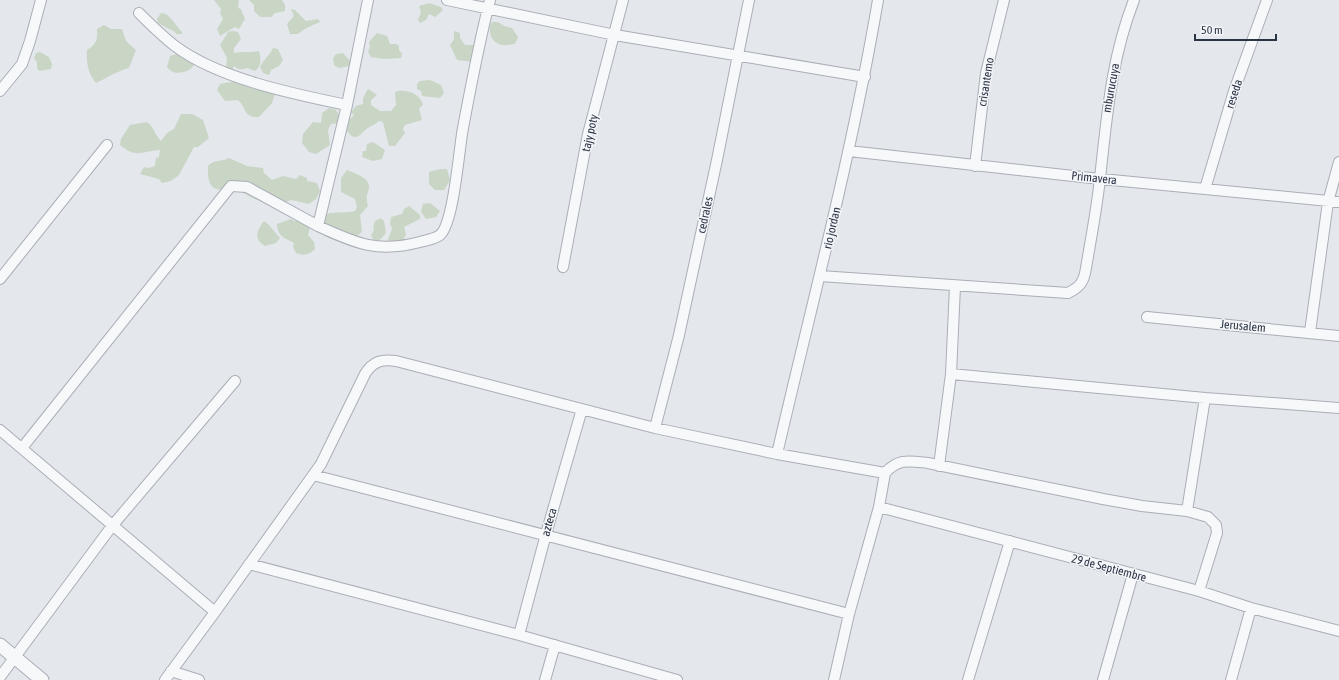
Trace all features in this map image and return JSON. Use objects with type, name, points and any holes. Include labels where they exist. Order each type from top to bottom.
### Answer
[{"type":"street","points":[[0,91],[22,64],[41,0]]},
{"type":"street","points":[[318,226],[347,105],[368,0]]},
{"type":"street","points":[[447,0],[489,4],[615,35],[865,77]]},
{"type":"street","name":"tajy poty","points":[[563,267],[588,134],[623,0]]},
{"type":"street","name":"cedrales","points":[[655,428],[682,320],[717,160],[749,0]]},
{"type":"street","name":"rio jordan","points":[[777,454],[849,151],[865,77],[878,0]]},
{"type":"street","name":"crisantemo","points":[[975,166],[986,73],[1004,0]]},
{"type":"street","name":"mburucuya","points":[[820,276],[1068,293],[1078,288],[1084,280],[1100,179],[1105,122],[1112,72],[1134,0]]},
{"type":"street","name":"reseda","points":[[1205,189],[1234,91],[1267,0]]},
{"type":"street","points":[[22,448],[231,186],[247,187],[318,226],[355,243],[376,247],[409,245],[435,238],[441,234],[445,228],[454,192],[463,129],[489,4]]},
{"type":"street","points":[[139,13],[176,47],[211,67],[252,82],[306,97],[347,105]]},
{"type":"street","points":[[0,279],[108,145]]},
{"type":"street","name":"Primavera","points":[[849,151],[975,166],[1339,202]]},
{"type":"street","points":[[1310,332],[1328,202],[1339,162]]},
{"type":"street","points":[[939,466],[951,374],[955,286]]},
{"type":"street","name":"Jerusalem","points":[[1147,317],[1339,336]]},
{"type":"street","points":[[165,680],[216,612],[313,475],[339,428],[369,366],[382,360],[396,361],[655,428],[777,454],[885,473]]},
{"type":"street","points":[[951,374],[1205,398],[1339,408]]},
{"type":"street","points":[[0,677],[112,526],[236,381]]},
{"type":"street","points":[[1187,511],[1205,398]]},
{"type":"street","name":"azteca","points":[[519,635],[582,409]]},
{"type":"street","points":[[0,430],[112,526],[216,612]]},
{"type":"street","points":[[834,680],[849,614],[879,507],[885,473],[892,466],[904,461],[939,466],[1142,506],[1187,511],[1208,517],[1216,525],[1217,533],[1199,591]]},
{"type":"street","points":[[313,475],[546,534],[849,614]]},
{"type":"street","name":"29 de Septiembre","points":[[879,507],[1199,591],[1251,608],[1339,631]]},
{"type":"street","points":[[968,680],[1010,541]]},
{"type":"street","points":[[249,564],[519,635],[677,680]]},
{"type":"street","points":[[1103,680],[1133,574]]},
{"type":"street","points":[[1231,680],[1251,608]]},
{"type":"street","points":[[0,645],[42,680]]},
{"type":"street","points":[[545,680],[555,645]]},
{"type":"street","points":[[171,671],[199,680]]},
{"type":"green space","points":[[214,0],[239,0],[238,8],[241,9],[245,19],[239,29],[235,27],[220,36],[217,29],[223,19],[220,13],[221,9]]},
{"type":"green space","points":[[249,0],[282,0],[285,5],[285,11],[275,13],[271,17],[260,17],[254,11],[254,5]]},
{"type":"green space","points":[[429,3],[441,7],[443,10],[435,17],[429,14],[426,20],[420,23],[418,20],[421,12],[419,6]]},
{"type":"green space","points":[[291,9],[295,10],[306,21],[318,19],[320,22],[306,28],[298,34],[290,34],[287,24],[294,16]]},
{"type":"green space","points":[[161,13],[170,17],[182,34],[176,34],[158,23],[157,19]]},
{"type":"green space","points":[[492,22],[498,22],[504,26],[512,28],[518,37],[515,44],[504,45],[495,42],[490,33]]},
{"type":"green space","points":[[104,25],[111,29],[122,29],[126,41],[136,50],[129,68],[96,83],[91,76],[88,67],[87,50],[96,41],[97,29]]},
{"type":"green space","points":[[454,31],[460,33],[460,38],[465,45],[476,45],[474,62],[457,60],[450,45],[454,39]]},
{"type":"green space","points":[[228,32],[238,32],[241,39],[234,48],[234,53],[259,51],[260,64],[255,71],[247,68],[239,69],[234,66],[232,70],[226,69],[227,58],[220,45]]},
{"type":"green space","points":[[377,33],[387,36],[390,44],[396,44],[399,46],[399,50],[402,54],[401,58],[385,59],[371,57],[368,52],[370,46],[369,42]]},
{"type":"green space","points":[[273,48],[278,49],[283,60],[279,66],[271,70],[269,75],[263,73],[260,67]]},
{"type":"green space","points":[[40,52],[49,57],[52,64],[51,69],[39,71],[37,68],[37,62],[34,58],[36,53]]},
{"type":"green space","points":[[343,53],[351,62],[350,66],[339,68],[334,65],[333,58],[336,54]]},
{"type":"green space","points":[[177,54],[187,57],[195,63],[186,71],[177,73],[173,72],[167,67],[170,56]]},
{"type":"green space","points":[[430,80],[441,85],[444,93],[440,98],[422,96],[421,91],[417,89],[417,84],[420,81]]},
{"type":"green space","points":[[236,81],[269,89],[275,94],[272,103],[259,117],[250,116],[238,100],[225,101],[217,90],[220,84]]},
{"type":"green space","points":[[368,89],[377,95],[371,100],[371,105],[380,111],[391,111],[396,105],[395,92],[399,91],[412,92],[419,97],[423,105],[419,108],[422,120],[405,125],[403,129],[405,133],[395,146],[389,146],[383,122],[379,121],[356,137],[350,135],[347,131],[349,120],[354,115],[351,112],[356,106],[363,104],[363,98]]},
{"type":"green space","points":[[329,108],[336,110],[340,117],[339,123],[331,124],[328,130],[330,145],[316,154],[309,152],[302,143],[303,134],[313,122],[321,123],[322,113]]},
{"type":"green space","points":[[181,114],[192,114],[203,120],[209,138],[198,147],[194,147],[179,175],[171,181],[162,183],[159,179],[140,174],[144,167],[149,168],[155,166],[156,158],[159,157],[160,150],[135,153],[120,145],[121,139],[130,125],[147,122],[161,141],[167,133],[174,129]]},
{"type":"green space","points":[[373,142],[385,150],[382,159],[373,161],[362,157],[363,151],[366,151],[367,144]]},
{"type":"green space","points":[[229,158],[247,166],[263,168],[264,173],[272,180],[283,176],[296,179],[300,175],[307,178],[307,181],[317,183],[320,191],[316,199],[309,204],[291,200],[276,206],[252,198],[235,188],[221,190],[217,189],[210,184],[208,166],[215,161]]},
{"type":"green space","points":[[447,169],[450,180],[444,190],[435,190],[429,184],[429,172]]},
{"type":"green space","points":[[347,170],[361,176],[369,184],[367,197],[368,206],[360,215],[362,232],[348,241],[339,241],[323,235],[323,225],[326,215],[330,213],[355,211],[357,207],[355,199],[341,192],[341,178]]},
{"type":"green space","points":[[430,203],[440,211],[436,217],[426,219],[421,212],[423,204]]},
{"type":"green space","points":[[409,206],[420,215],[420,219],[404,227],[406,235],[401,244],[390,244],[388,239],[392,229],[390,223],[391,217],[402,214],[404,209]]},
{"type":"green space","points":[[381,218],[384,221],[386,233],[378,242],[374,241],[371,235],[374,230],[373,228],[375,221]]},
{"type":"green space","points":[[291,219],[294,221],[299,221],[310,227],[308,235],[314,242],[315,249],[311,253],[304,255],[296,253],[293,247],[294,243],[280,234],[277,224]]},
{"type":"green space","points":[[264,221],[280,238],[276,243],[265,246],[259,240],[257,234]]}]
